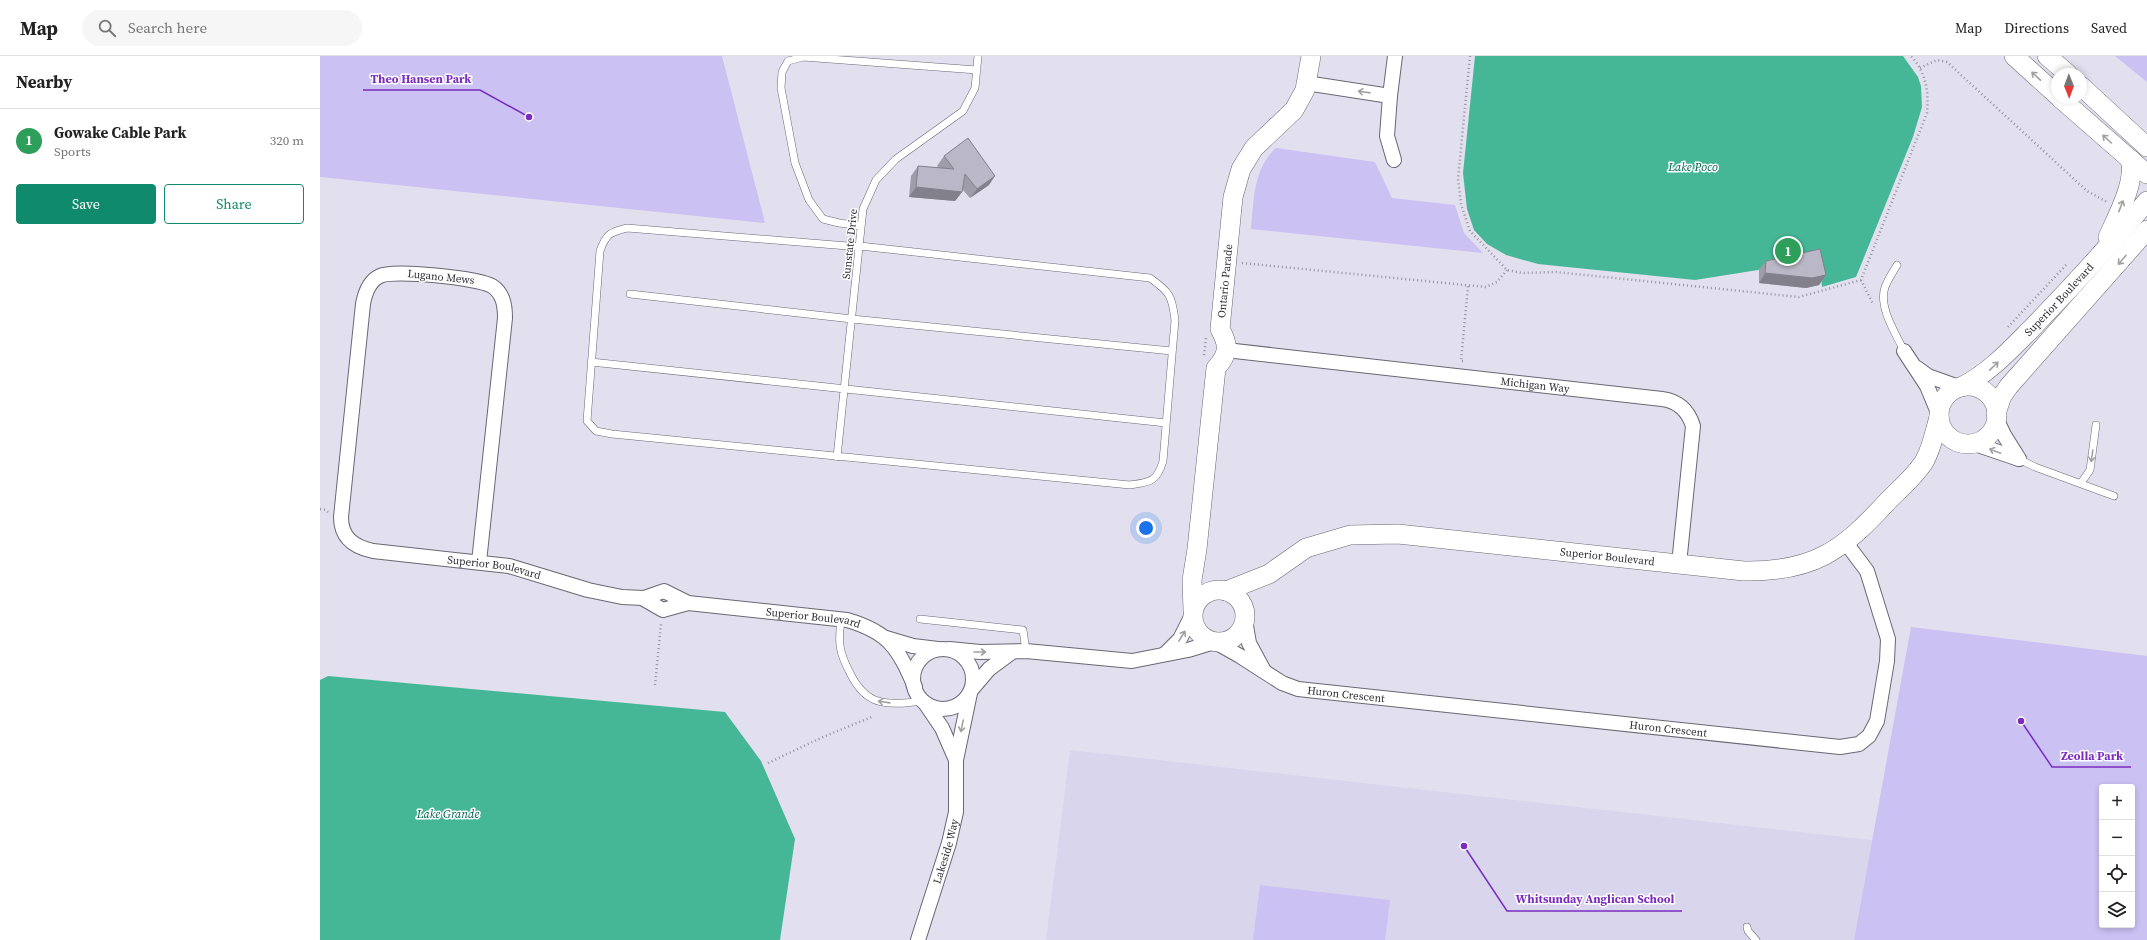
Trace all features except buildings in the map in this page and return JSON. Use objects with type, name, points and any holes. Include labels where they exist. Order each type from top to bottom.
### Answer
[{"type":"street","name":"Ontario Parade","points":[[1226,350],[1226,341],[1220,329],[1233,196],[1241,169],[1254,148],[1294,110],[1305,90],[1311,56]]},
{"type":"street","points":[[1394,160],[1387,136],[1395,56]]},
{"type":"street","points":[[2014,56],[2051,90]]},
{"type":"street","points":[[2047,56],[2061,68]]},
{"type":"street","points":[[1306,83],[1390,96]]},
{"type":"street","points":[[2087,91],[2127,122],[2147,134]]},
{"type":"street","points":[[2087,92],[2147,147]]},
{"type":"street","points":[[2067,104],[2147,174]]},
{"type":"street","points":[[2100,254],[2132,178],[2132,165],[2130,159]]},
{"type":"street","name":"Superior Boulevard","points":[[1960,387],[1987,372],[2054,306],[2147,201]]},
{"type":"street","name":"Superior Boulevard","points":[[1996,416],[2002,396],[2009,386],[2145,233]]},
{"type":"street","name":"Lugano Mews","points":[[347,538],[342,528],[341,514],[363,304],[366,291],[376,278],[390,272],[476,280],[490,285],[500,294],[504,302],[505,313],[479,562]]},
{"type":"street","points":[[1165,654],[1180,638],[1193,612],[1197,603],[1204,594],[1215,590],[1224,591],[1236,596],[1242,604],[1245,619],[1242,630],[1234,638],[1225,642],[1215,642],[1204,638],[1196,629],[1193,612],[1192,580],[1197,549],[1216,368],[1224,359],[1226,350]]},
{"type":"street","name":"Michigan Way","points":[[1226,350],[1662,399],[1676,403],[1687,413],[1693,426],[1680,564]]},
{"type":"street","points":[[1908,357],[1928,376],[1960,387],[1973,386],[1986,393],[1993,402],[1996,416],[2004,435],[2019,460]]},
{"type":"street","points":[[1908,357],[1930,391],[1946,433],[1957,441],[1969,443],[2019,460]]},
{"type":"street","points":[[1939,416],[1940,405],[1946,396],[1960,387]]},
{"type":"street","name":"Superior Boulevard","points":[[1224,591],[1269,574],[1306,548],[1350,535],[1398,534],[1744,571],[1780,570],[1812,561],[1846,543],[1864,527],[1920,468],[1925,460],[1939,416]]},
{"type":"street","points":[[1969,443],[1988,435],[1994,427],[1996,416]]},
{"type":"street","name":"Superior Boulevard","points":[[1920,468],[1940,454],[1969,443]]},
{"type":"street","name":"Superior Boulevard","points":[[347,538],[360,548],[373,551],[479,562],[521,569],[602,593],[642,598],[662,610],[688,603],[841,619],[862,625],[886,638],[913,646],[946,649],[1019,651],[1122,661],[1142,660],[1188,650],[1215,642]]},
{"type":"street","name":"Huron Crescent","points":[[1215,642],[1287,686],[1306,690],[1840,747],[1859,744],[1870,736],[1878,721],[1887,661],[1888,639],[1867,571],[1846,543]]},
{"type":"street","points":[[1197,549],[1205,575],[1224,591]]},
{"type":"street","name":"Superior Boulevard","points":[[1245,619],[1254,597],[1269,574]]},
{"type":"street","name":"Huron Crescent","points":[[1245,619],[1249,643],[1264,671]]},
{"type":"street","name":"Superior Boulevard","points":[[886,638],[898,655],[914,687]]},
{"type":"street","points":[[970,692],[974,679],[971,668],[960,654],[946,649],[931,652],[921,659],[915,669],[914,687],[924,701],[935,707],[947,708],[959,705],[970,692],[989,669],[1019,651]]},
{"type":"street","name":"Lakeside Way","points":[[918,940],[949,843],[956,812],[956,760],[970,692]]},
{"type":"street","name":"Lakeside Way","points":[[924,701],[942,728],[956,760]]},
{"type":"lane","name":"Sunstate Drive","points":[[837,457],[863,209],[876,180],[896,159],[963,111],[975,88],[978,56]]},
{"type":"lane","points":[[861,226],[824,219],[809,200],[795,163],[781,88],[782,72],[788,61],[804,57],[977,70]]},
{"type":"lane","points":[[627,228],[860,246],[1150,278],[1166,288],[1173,299],[1175,320],[1163,461],[1158,475],[1148,482],[1130,486],[612,434],[596,431],[587,421],[600,251],[604,239],[612,232],[627,228]]},
{"type":"lane","points":[[1897,265],[1885,287],[1884,301],[1887,312],[1908,357]]},
{"type":"lane","points":[[630,294],[852,319],[1172,351]]},
{"type":"lane","points":[[591,362],[1166,423]]},
{"type":"lane","points":[[2081,483],[2090,470],[2096,425]]},
{"type":"lane","points":[[2019,460],[2035,468],[2081,483],[2114,496]]},
{"type":"lane","points":[[841,619],[839,642],[840,653],[855,684],[862,693],[873,700],[882,702],[901,703],[924,701]]},
{"type":"lane","points":[[920,619],[1023,630],[1019,651]]},
{"type":"lane","points":[[1747,927],[1748,931],[1756,940]]},
{"type":"path","points":[[1470,56],[1459,156],[1458,179],[1463,210],[1470,231],[1507,270],[1522,274],[1556,272],[1799,297],[1861,280]]},
{"type":"path","points":[[1874,308],[1861,280],[1927,113],[1928,90],[1920,68],[1911,56]]},
{"type":"path","points":[[1920,68],[1937,60],[1947,62],[2087,191],[2111,204]]},
{"type":"path","points":[[1241,255],[1240,263],[1486,287],[1497,282],[1507,270]]},
{"type":"path","points":[[2006,329],[2069,263]]},
{"type":"path","points":[[1204,356],[1206,332]]},
{"type":"path","points":[[320,509],[328,512]]},
{"type":"path","points":[[655,685],[662,621]]},
{"type":"path","points":[[768,763],[823,737],[874,716]]},
{"type":"shaded area","points":[[320,56],[722,56],[765,223],[320,177]]},
{"type":"shaded area","points":[[2115,56],[2147,56],[2147,82]]},
{"type":"shaded area","points":[[1276,148],[1375,162],[1392,198],[1455,205],[1464,233],[1483,253],[1251,229],[1254,196],[1259,175],[1268,156]]},
{"type":"shaded area","points":[[1911,627],[2147,656],[2147,940],[1854,940]]},
{"type":"shaded area","points":[[1070,750],[1872,840],[1854,940],[1046,940]]},
{"type":"shaded area","points":[[1260,885],[1390,900],[1385,940],[1253,940]]},
{"type":"water","name":"Lake Poco","points":[[1475,56],[1903,56],[1918,77],[1921,86],[1922,107],[1913,137],[1856,277],[1822,287],[1820,264],[1814,257],[1758,270],[1695,280],[1538,264],[1506,255],[1487,244],[1474,230],[1467,209],[1463,173]]},
{"type":"water","name":"Lake Grande","points":[[328,676],[725,712],[761,761],[795,839],[780,940],[320,940],[320,680]]},
{"type":"place","name":"Theo Hansen Park","points":[[529,117]]},
{"type":"place","name":"Gowake Cable Park","points":[[1788,251]]},
{"type":"place","name":"Zeolla Park","points":[[2021,721]]},
{"type":"place","name":"Whitsunday Anglican School","points":[[1464,846]]}]
